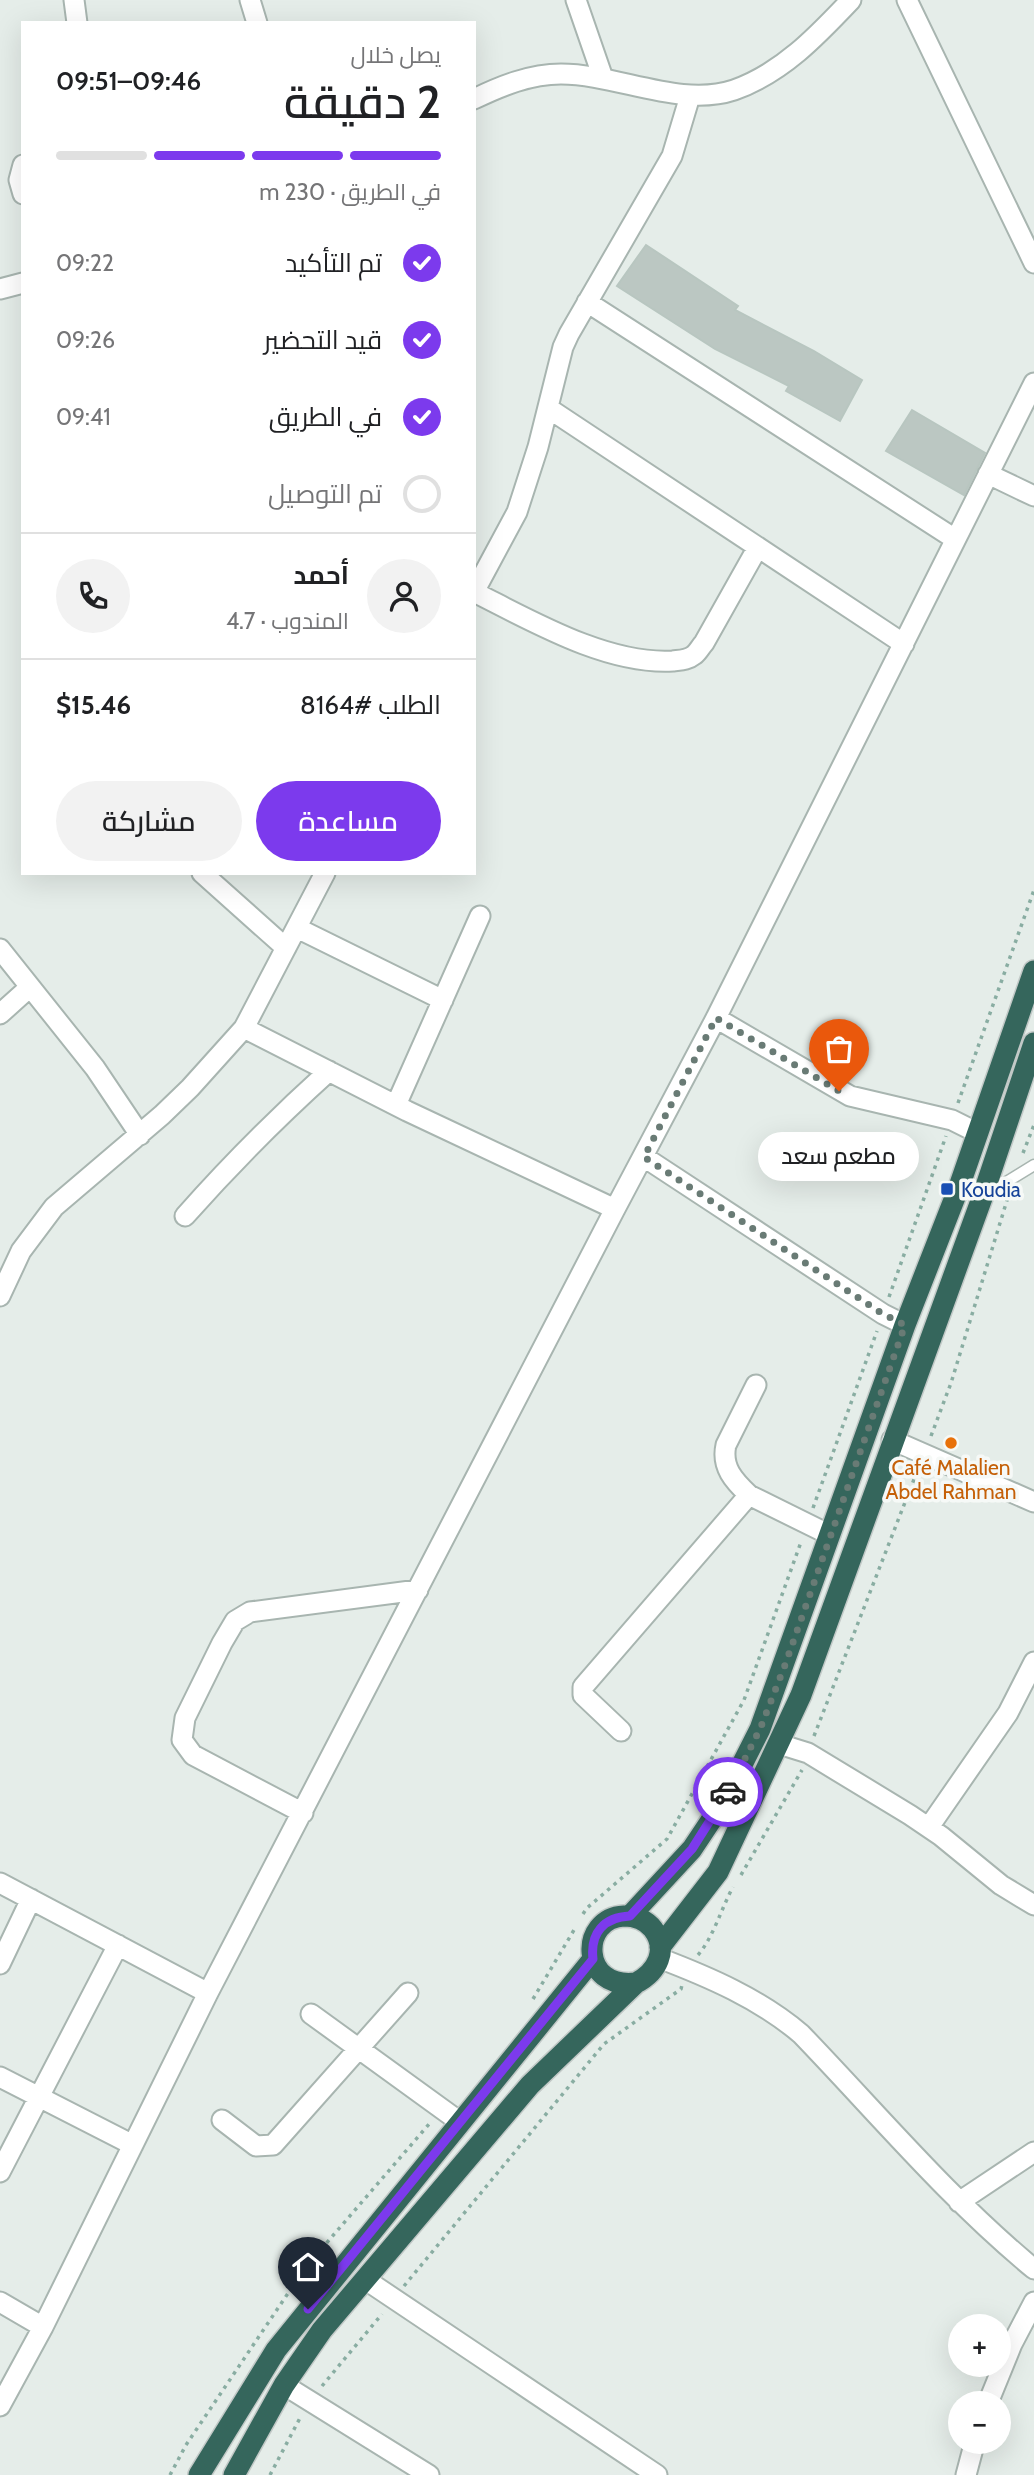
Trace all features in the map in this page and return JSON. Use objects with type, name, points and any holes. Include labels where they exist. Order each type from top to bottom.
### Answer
[{"type":"highway","points":[[630,1916],[692,1849],[740,1771],[785,1665],[1034,971]]},
{"type":"highway","points":[[234,2475],[284,2385],[322,2330],[530,2085],[636,1983],[655,1969],[660,1953],[718,1872],[801,1695],[982,1198],[1034,1043]]},
{"type":"highway","points":[[636,1983],[614,1982],[605,1977],[593,1959],[594,1937],[600,1927],[619,1916],[641,1919],[651,1926],[657,1936],[660,1953]]},
{"type":"highway","points":[[199,2475],[276,2350],[593,1959]]},
{"type":"street","points":[[75,0],[77,21]]},
{"type":"street","points":[[250,0],[256,21]]},
{"type":"street","points":[[576,0],[603,78]]},
{"type":"street","points":[[476,98],[533,77],[558,74],[603,78],[690,96],[733,90],[776,69],[815,38],[851,0]]},
{"type":"street","points":[[907,0],[1034,263]]},
{"type":"street","points":[[476,588],[517,512],[563,347],[672,156],[690,96]]},
{"type":"street","points":[[0,289],[21,284]]},
{"type":"street","points":[[587,302],[955,539]]},
{"type":"street","points":[[0,2406],[43,2327],[208,1993],[716,1018],[1034,383]]},
{"type":"street","points":[[548,408],[904,644]]},
{"type":"street","points":[[988,474],[1034,496]]},
{"type":"street","points":[[476,593],[537,624],[623,657],[644,661],[682,660],[693,656],[704,643],[758,547]]},
{"type":"street","points":[[204,875],[286,948]]},
{"type":"street","points":[[0,1296],[21,1251],[54,1207],[140,1135],[190,1088],[244,1028],[324,875]]},
{"type":"street","points":[[396,1105],[480,916]]},
{"type":"street","points":[[297,928],[443,1000]]},
{"type":"street","points":[[0,949],[95,1068],[140,1135]]},
{"type":"street","points":[[0,1014],[30,988]]},
{"type":"street","points":[[716,1018],[850,1096],[952,1120],[978,1133]]},
{"type":"street","points":[[244,1028],[396,1105],[615,1209]]},
{"type":"street","points":[[185,1216],[272,1123],[329,1071]]},
{"type":"street","points":[[644,1157],[883,1314],[905,1325]]},
{"type":"street","points":[[756,1385],[723,1455],[731,1475],[749,1495],[830,1535]]},
{"type":"street","points":[[892,1440],[1034,1502]]},
{"type":"street","points":[[621,1731],[583,1695],[583,1687],[749,1495]]},
{"type":"street","points":[[303,1813],[193,1755],[181,1740],[185,1718],[222,1643],[235,1621],[250,1612],[418,1590]]},
{"type":"street","points":[[929,1827],[1008,1713],[1034,1662]]},
{"type":"street","points":[[779,1744],[808,1753],[929,1827],[1001,1885],[1034,1905]]},
{"type":"street","points":[[0,1883],[208,1993]]},
{"type":"street","points":[[0,1964],[31,1899]]},
{"type":"street","points":[[0,2172],[118,1945]]},
{"type":"street","points":[[660,1953],[780,2016],[835,2069],[959,2203],[1034,2269]]},
{"type":"street","points":[[222,2120],[256,2146],[272,2145],[408,1993]]},
{"type":"street","points":[[311,2014],[460,2122]]},
{"type":"street","points":[[0,2077],[133,2145]]},
{"type":"street","points":[[959,2203],[1034,2152]]},
{"type":"street","points":[[366,2280],[657,2475]]},
{"type":"street","points":[[0,2302],[43,2327]]},
{"type":"street","points":[[993,2391],[1012,2344],[1034,2302]]},
{"type":"street","points":[[284,2385],[429,2475]]},
{"type":"street","points":[[966,2475],[972,2454]]},
{"type":"lane","points":[[982,1198],[1034,1165]]},
{"type":"path","points":[[581,1918],[587,1908],[667,1839],[744,1700],[1034,890]]},
{"type":"path","points":[[531,2003],[576,1927]]},
{"type":"path","points":[[170,2475],[186,2445],[304,2268],[442,2109]]},
{"type":"building","points":[[646,245],[738,306],[735,310],[814,351],[862,380],[840,421],[786,391],[789,386],[715,349],[617,286]]},
{"type":"building","points":[[912,410],[985,453],[964,495],[886,451]]},
{"type":"way so far","points":[[728,1792],[760,1729],[785,1665],[905,1325],[883,1314],[644,1157],[716,1018],[839,1091]]},
{"type":"place","name":"مطعم سعد","points":[[839,1091]]},
{"type":"place","name":"Koudia","points":[[947,1189]]},
{"type":"place","name":"Café Malalien Abdel Rahman","points":[[951,1443]]},
{"type":"route","points":[[308,2309],[593,1959],[594,1937],[600,1927],[619,1916],[630,1916],[692,1849],[728,1792]]}]
